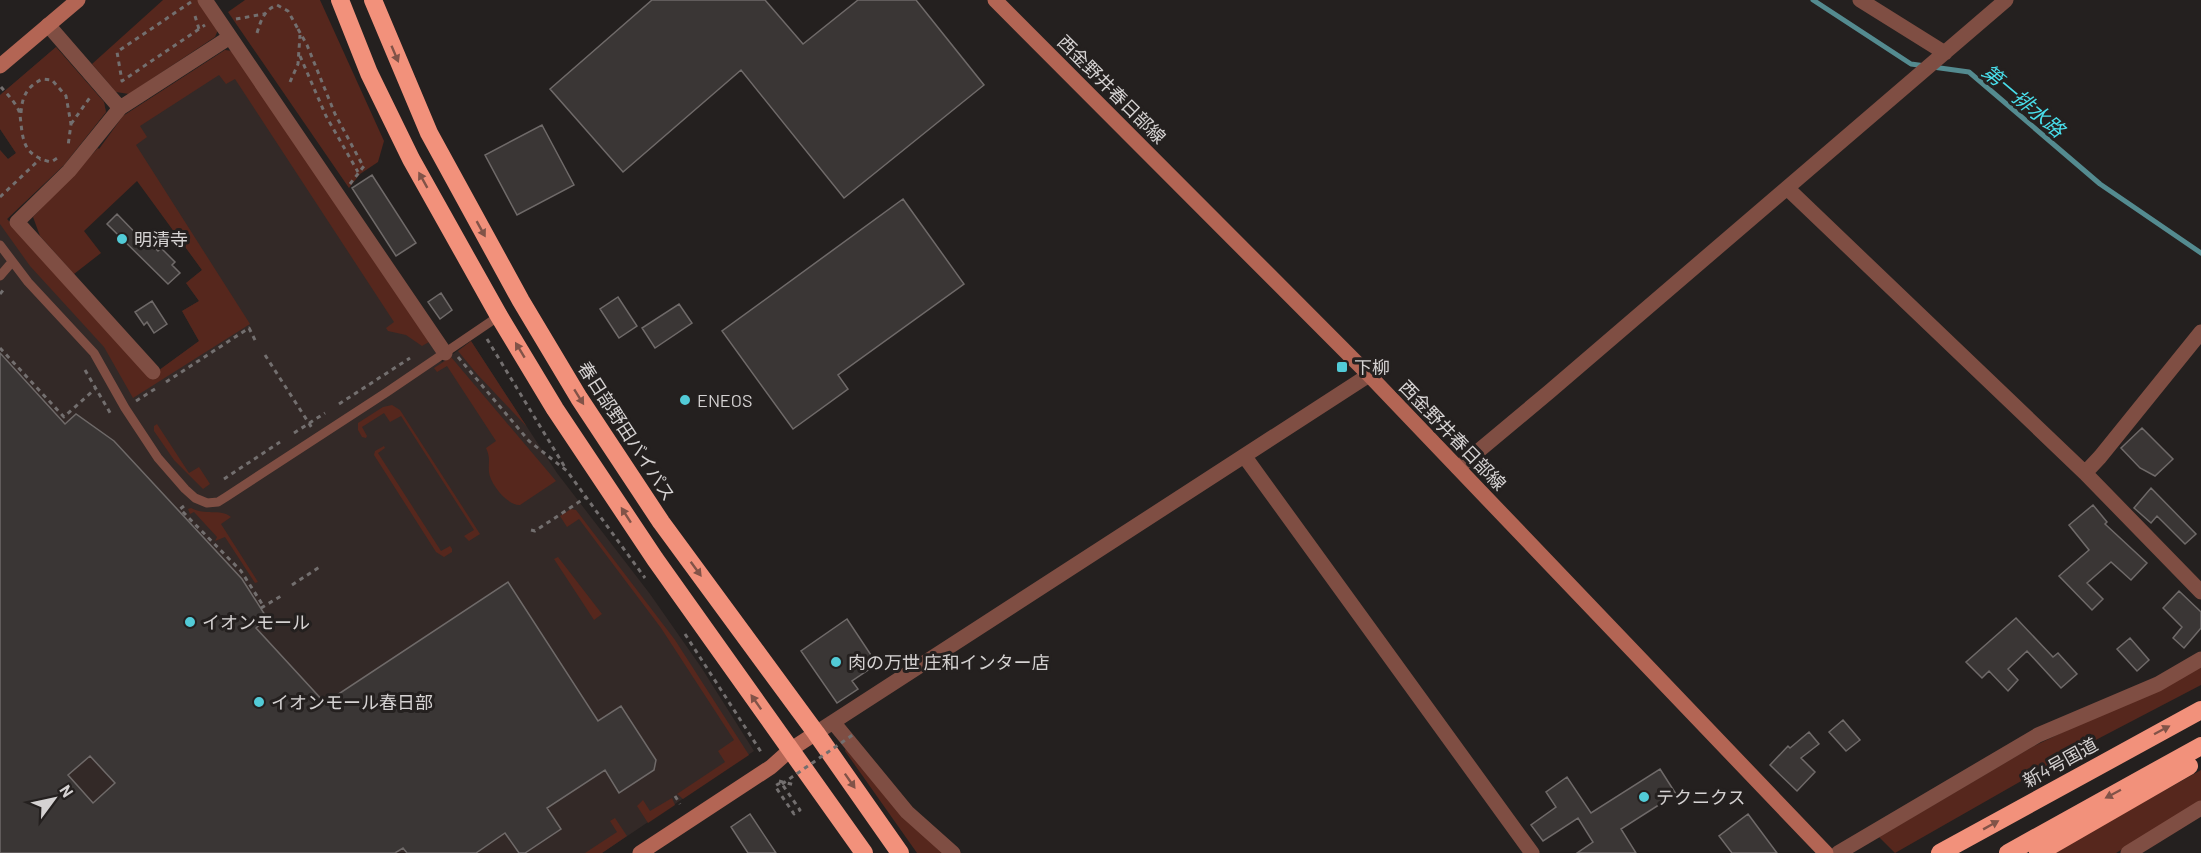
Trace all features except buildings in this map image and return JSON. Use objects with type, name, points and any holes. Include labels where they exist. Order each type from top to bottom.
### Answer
[{"type":"highway","points":[[340,0],[369,73],[411,159],[499,316],[555,409],[655,559],[864,853]]},
{"type":"highway","name":"春日部野田バイパス","points":[[373,0],[429,133],[520,301],[579,398],[661,522],[816,733],[900,853]]},
{"type":"highway","name":"新4号国道","points":[[1940,853],[2201,710]]},
{"type":"highway","points":[[2008,853],[2201,746]]},
{"type":"highway","points":[[2038,853],[2201,760]]},
{"type":"main road","points":[[0,66],[78,0]]},
{"type":"main road","name":"西金野井春日部線","points":[[995,0],[1369,375],[1826,853]]},
{"type":"main road","points":[[640,853],[771,767],[790,750],[816,733]]},
{"type":"street","points":[[205,0],[448,351]]},
{"type":"street","points":[[1860,0],[1945,53]]},
{"type":"street","points":[[1458,468],[2006,0]]},
{"type":"street","points":[[48,25],[120,108]]},
{"type":"street","points":[[153,372],[17,222],[69,171],[120,108],[230,37]]},
{"type":"street","points":[[1787,188],[2085,473],[2201,592]]},
{"type":"street","points":[[2085,473],[2201,332]]},
{"type":"street","points":[[816,733],[1369,375]]},
{"type":"street","points":[[1245,457],[1532,853]]},
{"type":"street","points":[[1838,853],[2038,735],[2158,684],[2201,659]]},
{"type":"street","points":[[833,722],[907,812],[953,853]]},
{"type":"street","points":[[2128,853],[2201,808]]},
{"type":"lane","points":[[0,245],[12,262],[94,353],[125,408],[158,458],[190,494],[207,503],[218,502],[499,316]]},
{"type":"lane","points":[[0,276],[12,262]]},
{"type":"path","points":[[199,29],[192,2],[117,52],[122,81],[217,19]]},
{"type":"path","points":[[257,33],[264,14],[271,7],[277,5],[283,7],[294,20],[307,45],[335,114],[364,165],[345,191]]},
{"type":"path","points":[[241,19],[264,14]]},
{"type":"path","points":[[298,29],[300,56],[326,116],[358,172]]},
{"type":"path","points":[[290,82],[300,56]]},
{"type":"path","points":[[62,155],[51,162],[34,156],[26,147],[21,133],[22,99],[26,91],[42,79],[52,80],[66,96],[71,124],[68,148]]},
{"type":"path","points":[[71,124],[101,85]]},
{"type":"path","points":[[2,87],[21,113]]},
{"type":"path","points":[[0,197],[40,159]]},
{"type":"path","points":[[135,401],[249,328],[256,342]]},
{"type":"path","points":[[480,328],[567,471],[649,584]]},
{"type":"path","points":[[0,348],[64,417],[95,389]]},
{"type":"path","points":[[448,351],[529,441],[567,471]]},
{"type":"path","points":[[265,355],[313,429]]},
{"type":"path","points":[[339,404],[410,358]]},
{"type":"path","points":[[85,370],[112,416]]},
{"type":"path","points":[[294,433],[325,414]]},
{"type":"path","points":[[224,479],[280,442]]},
{"type":"path","points":[[531,530],[535,531],[585,498]]},
{"type":"path","points":[[187,503],[180,509],[241,572],[263,608],[281,596]]},
{"type":"path","points":[[292,585],[321,566]]},
{"type":"path","points":[[682,629],[771,767]]},
{"type":"path","points":[[781,783],[800,810],[794,814],[775,786],[854,734]]},
{"type":"path","points":[[675,796],[680,804]]},
{"type":"shaded area","points":[[163,0],[198,0],[218,30],[215,37],[129,94],[116,92],[92,64]]},
{"type":"shaded area","points":[[245,0],[320,0],[384,141],[378,162],[360,174],[349,188],[228,12]]},
{"type":"shaded area","points":[[56,47],[104,102],[106,112],[64,165],[7,219],[151,376],[199,341],[182,311],[199,301],[186,283],[202,270],[137,180],[123,116],[225,50],[332,196],[442,362],[471,341],[557,473],[650,594],[701,667],[754,751],[602,853],[0,853],[0,150],[8,159],[16,153],[0,129],[0,95]]},
{"type":"shaded area","points":[[56,47],[104,102],[106,112],[64,165],[7,219],[151,376],[199,341],[182,311],[199,301],[186,283],[202,270],[137,181],[84,231],[101,253],[74,274],[40,236],[33,217],[99,149],[123,116],[225,50],[233,51],[429,342],[422,346],[406,335],[388,331],[386,328],[394,322],[235,79],[226,84],[219,75],[140,126],[147,137],[136,145],[250,324],[133,398],[104,347],[30,266],[0,224],[0,150],[8,159],[16,153],[0,129],[0,95]]},
{"type":"shaded area","points":[[471,341],[527,427],[458,351]]},
{"type":"shaded area","points":[[451,357],[556,481],[520,505],[505,498],[490,477],[486,448],[496,441],[447,366],[437,372],[434,368]]},
{"type":"shaded area","points":[[392,405],[400,410],[480,534],[469,541],[464,536],[474,530],[401,416],[390,422],[384,413],[362,427],[366,438],[362,437],[358,430],[358,423],[383,407]]},
{"type":"shaded area","points":[[157,424],[189,473],[199,467],[210,484],[203,489],[174,460],[154,431],[154,426]]},
{"type":"shaded area","points":[[384,446],[385,448],[378,453],[441,551],[450,546],[452,549],[452,552],[444,557],[436,552],[374,455],[375,451]]},
{"type":"shaded area","points":[[188,509],[202,512],[227,514],[231,517],[221,524],[258,582],[255,583],[225,537],[215,541],[217,537],[194,512],[190,514]]},
{"type":"shaded area","points":[[571,509],[576,510],[675,640],[749,755],[683,799],[677,794],[725,762],[718,751],[734,740],[661,628],[579,519],[567,527],[560,516]]},
{"type":"shaded area","points":[[558,557],[602,614],[594,620],[554,559]]},
{"type":"shaded area","points":[[2201,666],[2201,685],[2067,755],[1895,853],[1879,837],[2032,747]]},
{"type":"shaded area","points":[[846,747],[951,847],[961,853],[917,853],[845,751]]},
{"type":"shaded area","points":[[2201,770],[2201,802],[2116,853],[2053,853]]},
{"type":"shaded area","points":[[672,798],[675,805],[648,823],[637,806],[643,800],[650,811]]},
{"type":"shaded area","points":[[615,818],[627,836],[602,853],[585,853],[617,832],[610,821]]},
{"type":"waterway","name":"第一排水路","points":[[1813,0],[1911,64],[1969,72],[2100,184],[2201,253]]},
{"type":"place","name":"明清寺","points":[[122,239]]},
{"type":"place","name":"下柳","points":[[1342,367]]},
{"type":"place","name":"ENEOS","points":[[685,400]]},
{"type":"place","name":"イオンモール","points":[[190,622]]},
{"type":"place","name":"肉の万世 庄和インター店","points":[[836,662]]},
{"type":"place","name":"イオンモール春日部","points":[[259,702]]},
{"type":"place","name":"テクニクス","points":[[1644,797]]}]
